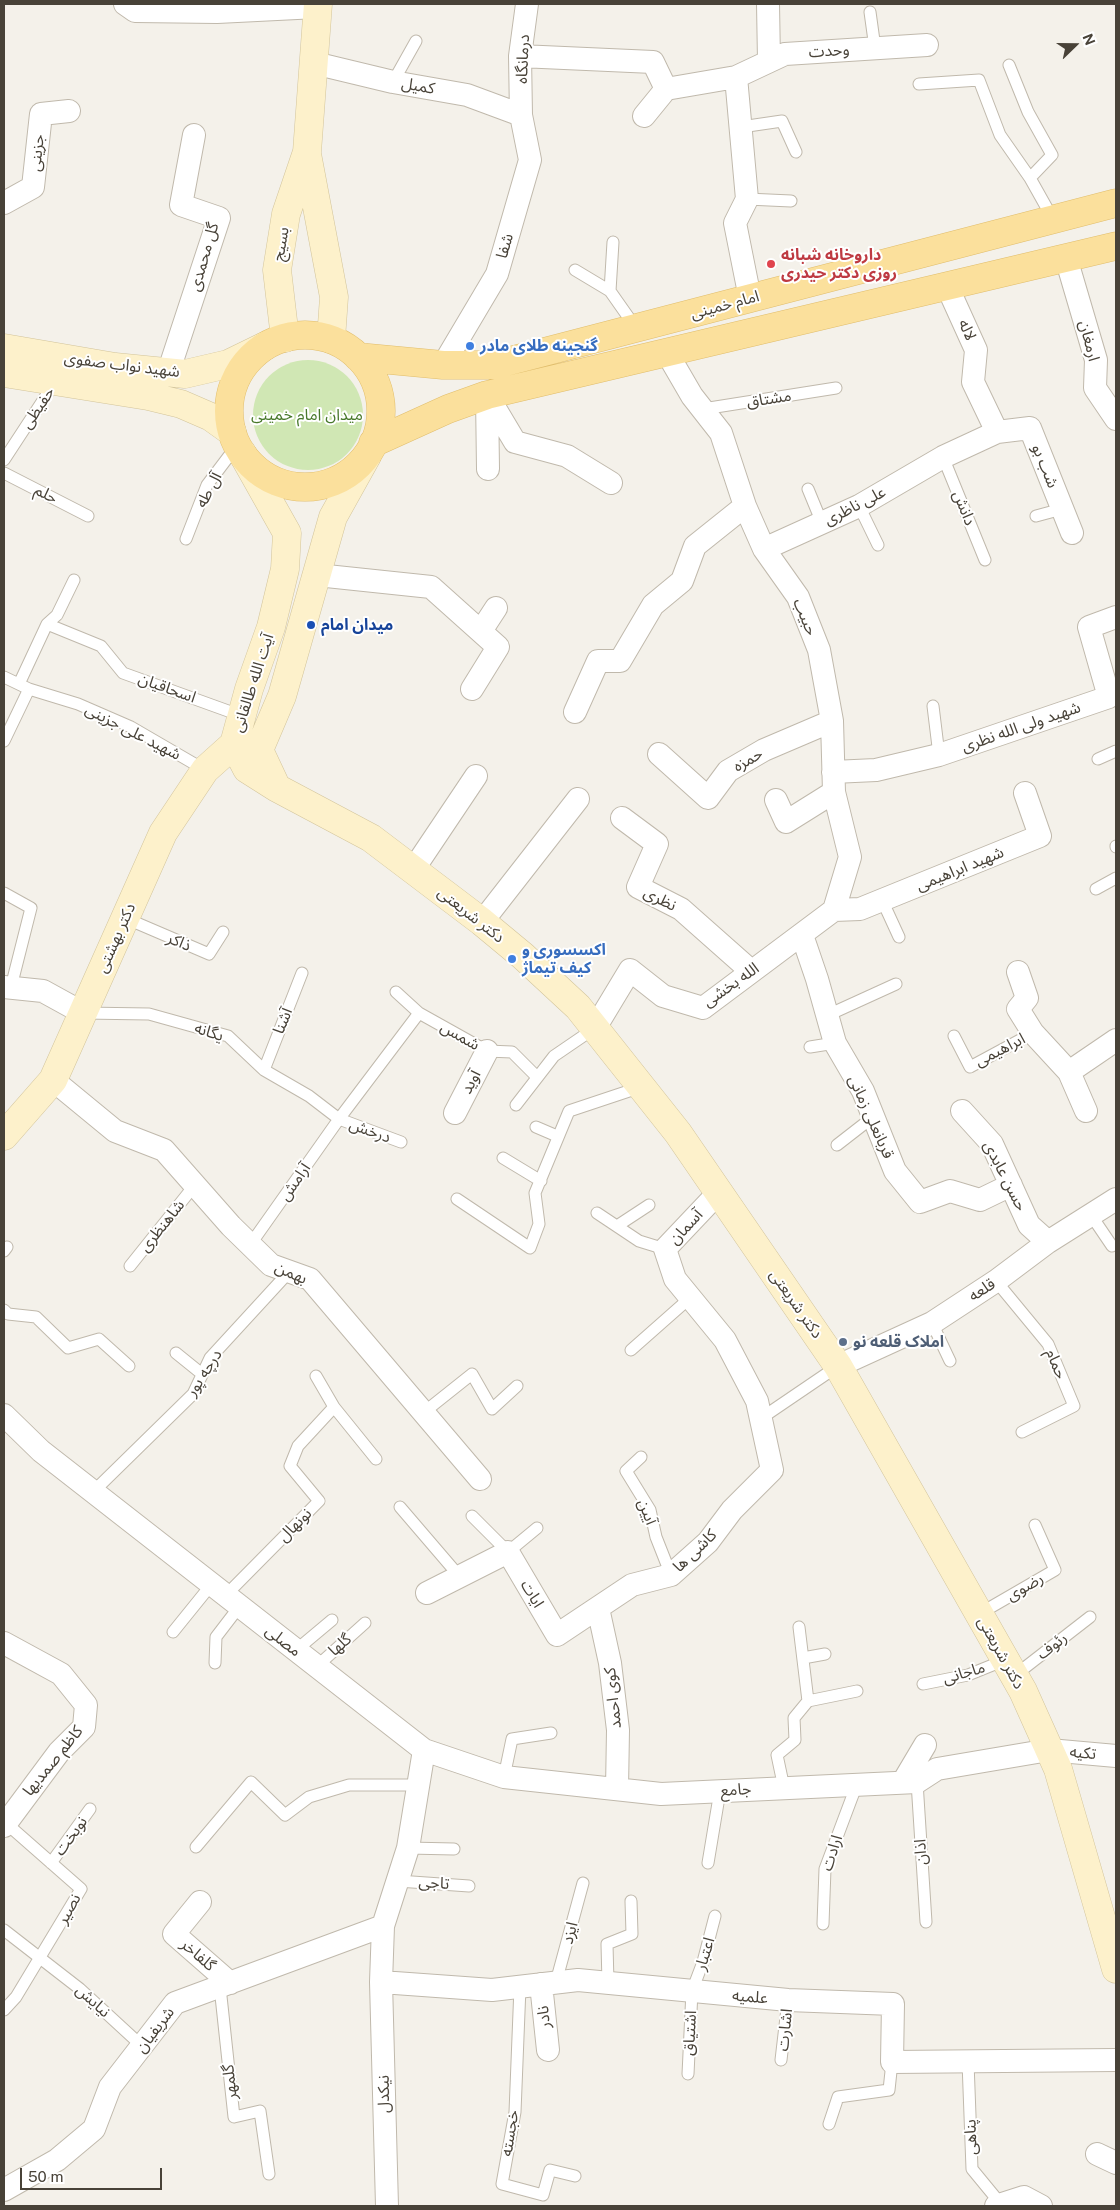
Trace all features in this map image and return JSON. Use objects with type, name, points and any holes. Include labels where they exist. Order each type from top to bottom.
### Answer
[{"type":"main road","name":"بسیج","points":[[275,342],[277,270],[286,214],[307,152],[317,5]]},
{"type":"main road","name":"بسیج","points":[[307,152],[334,297],[330,339]]},
{"type":"main road","name":"امام خمینی","points":[[358,357],[442,365],[494,365],[1116,203]]},
{"type":"main road","name":"امام خمینی","points":[[370,449],[448,409],[487,396],[1116,246]]},
{"type":"main road","points":[[308,335],[330,339],[352,350],[368,367],[378,388],[381,411],[378,435],[370,449],[350,473],[328,484],[304,487],[280,483],[259,471],[237,443],[229,408],[234,384],[246,362],[275,342],[308,335]]},
{"type":"main road","name":"شهید نواب صفوی","points":[[4,348],[114,366],[185,374],[228,364],[275,342]]},
{"type":"main road","name":"شهید نواب صفوی","points":[[4,373],[148,396],[181,404],[211,417],[237,443]]},
{"type":"main road","name":"آیت الله طالقانی","points":[[237,443],[287,533],[285,569],[271,627],[234,744],[247,769],[277,788]]},
{"type":"main road","name":"آیت الله طالقانی","points":[[277,788],[258,750],[282,696],[333,517],[370,449]]},
{"type":"main road","name":"دکتر بهشتی","points":[[4,1136],[53,1080],[163,833],[205,770],[234,744]]},
{"type":"main road","name":"دکتر شریعتی","points":[[277,788],[371,838],[482,922],[578,1007],[678,1133],[838,1366],[1010,1668],[1058,1769],[1109,1918],[1116,1969]]},
{"type":"street","points":[[124,4],[135,11],[217,12],[317,5]]},
{"type":"street","name":"درمانگاه","points":[[521,115],[520,56],[527,4]]},
{"type":"street","points":[[768,4],[769,61]]},
{"type":"street","name":"وحدت","points":[[736,77],[785,54],[927,45]]},
{"type":"street","points":[[520,56],[653,62],[666,89]]},
{"type":"street","name":"کمیل","points":[[314,63],[393,82],[467,95],[521,115]]},
{"type":"street","points":[[644,116],[666,89],[736,77],[747,199],[735,223],[750,298]]},
{"type":"street","name":"جزینی","points":[[4,203],[33,187],[41,114],[69,111]]},
{"type":"street","name":"شفا","points":[[442,365],[498,274],[530,160],[521,115]]},
{"type":"street","name":"گل محمدی","points":[[168,373],[219,218],[181,206],[194,135]]},
{"type":"street","name":"ارمغان","points":[[1066,258],[1096,360],[1095,388],[1116,419]]},
{"type":"street","name":"لاله","points":[[947,286],[976,350],[973,382],[997,432]]},
{"type":"street","name":"حبیب","points":[[667,353],[692,396],[722,433],[745,506],[764,549],[798,597],[819,650],[832,721],[833,782],[850,857],[834,910]]},
{"type":"street","points":[[487,396],[488,469]]},
{"type":"street","points":[[487,396],[515,442],[568,456],[611,483]]},
{"type":"street","name":"شب بو","points":[[943,457],[997,432],[1030,428],[1072,533]]},
{"type":"street","name":"علی ناظری","points":[[764,549],[859,506],[943,457]]},
{"type":"street","points":[[575,712],[598,661],[620,661],[653,605],[682,581],[695,546],[745,506]]},
{"type":"street","points":[[317,575],[431,588],[498,647],[472,689]]},
{"type":"street","points":[[481,632],[496,608]]},
{"type":"street","name":"شهید ولی الله نظری","points":[[833,782],[939,755],[1109,697],[1089,627],[1116,617]]},
{"type":"street","name":"حمزه","points":[[659,754],[708,798],[728,771],[764,750],[832,721]]},
{"type":"street","points":[[413,870],[476,776]]},
{"type":"street","points":[[776,800],[786,822],[833,782]]},
{"type":"street","name":"شهید ابراهیمی","points":[[834,910],[860,909],[1040,836],[1025,793]]},
{"type":"street","points":[[482,922],[578,799]]},
{"type":"street","name":"نظری","points":[[622,818],[657,844],[638,887],[681,909],[751,971]]},
{"type":"street","name":"الله بخشی","points":[[595,1028],[630,970],[663,996],[703,1008],[834,910]]},
{"type":"street","name":"قربانعلی زمانی","points":[[802,935],[835,1043],[863,1092],[895,1171],[920,1202],[950,1192],[980,1200],[1011,1185]]},
{"type":"street","points":[[1018,972],[1028,998],[1018,1009],[1033,1033],[1069,1072],[1086,1111]]},
{"type":"street","points":[[7,987],[43,991],[83,1013]]},
{"type":"street","points":[[1069,1072],[1116,1040]]},
{"type":"street","name":"آوید","points":[[455,1112],[487,1052]]},
{"type":"street","name":"بهمن","points":[[53,1080],[115,1131],[164,1150],[194,1186],[271,1265],[310,1280],[480,1479]]},
{"type":"street","name":"حسن عابدی","points":[[962,1111],[992,1144],[1029,1225],[1048,1242]]},
{"type":"street","name":"آسمان","points":[[665,1249],[719,1192]]},
{"type":"street","name":"قلعه","points":[[838,1366],[932,1322],[996,1281],[1048,1242],[1116,1199]]},
{"type":"street","name":"کاشی ها","points":[[557,1635],[632,1585],[671,1574],[708,1542],[732,1510],[772,1470],[757,1401],[726,1340],[676,1279],[665,1249]]},
{"type":"street","name":"مصلی","points":[[7,1424],[424,1750]]},
{"type":"street","points":[[427,1593],[508,1552]]},
{"type":"street","name":"ایات","points":[[508,1552],[557,1635]]},
{"type":"street","name":"کوی احمد","points":[[598,1608],[610,1663],[618,1730],[617,1789]]},
{"type":"street","name":"کاظم صمدیها","points":[[4,1643],[61,1674],[86,1705],[84,1727],[59,1752],[27,1792],[5,1825]]},
{"type":"street","points":[[910,1782],[925,1745]]},
{"type":"street","points":[[382,1982],[383,1926],[408,1848],[424,1750]]},
{"type":"street","name":"جامع","points":[[424,1750],[504,1777],[661,1794],[910,1782],[937,1769],[1049,1750]]},
{"type":"street","name":"تکیه","points":[[1049,1750],[1116,1756]]},
{"type":"street","name":"گلفاخر","points":[[200,1902],[174,1934],[225,1985]]},
{"type":"street","name":"شریفیان","points":[[4,2190],[57,2160],[94,2129],[110,2087],[175,2003],[383,1926]]},
{"type":"street","name":"علمیه","points":[[382,1982],[492,1990],[578,1980],[788,2000],[893,2004],[892,2062]]},
{"type":"street","name":"نیکدل","points":[[382,1982],[387,2206]]},
{"type":"street","name":"نادر","points":[[539,1984],[548,2050]]},
{"type":"street","points":[[892,2062],[1116,2060]]},
{"type":"street","points":[[998,2205],[1024,2197],[1041,2206]]},
{"type":"lane","points":[[870,12],[875,48]]},
{"type":"lane","points":[[393,82],[416,41]]},
{"type":"lane","points":[[1009,65],[1028,112],[1052,155],[1030,178]]},
{"type":"lane","points":[[919,84],[980,80],[1000,135],[1030,178],[1053,219]]},
{"type":"lane","points":[[741,126],[782,121],[796,152]]},
{"type":"lane","points":[[747,199],[791,201]]},
{"type":"lane","points":[[610,291],[613,242]]},
{"type":"lane","points":[[575,270],[610,291],[636,328]]},
{"type":"lane","name":"حفیظی","points":[[4,460],[55,382]]},
{"type":"lane","name":"مشتاق","points":[[703,409],[836,388]]},
{"type":"lane","name":"آل طه","points":[[186,540],[207,484],[237,443]]},
{"type":"lane","name":"دانش","points":[[943,457],[985,560]]},
{"type":"lane","name":"حلم","points":[[4,473],[88,516]]},
{"type":"lane","points":[[808,488],[822,523]]},
{"type":"lane","points":[[859,506],[878,545]]},
{"type":"lane","points":[[1036,516],[1062,509]]},
{"type":"lane","points":[[4,741],[47,624],[57,615],[74,580]]},
{"type":"lane","name":"اسحاقیان","points":[[47,624],[101,646],[123,673],[242,716]]},
{"type":"lane","name":"شهید علی جزینی","points":[[4,677],[24,687],[78,704],[131,727],[205,770]]},
{"type":"lane","points":[[933,706],[939,755]]},
{"type":"lane","points":[[1098,759],[1116,751]]},
{"type":"lane","points":[[1096,889],[1116,878]]},
{"type":"lane","points":[[4,893],[31,908],[7,987]]},
{"type":"lane","points":[[882,900],[899,937]]},
{"type":"lane","name":"ذاکر","points":[[125,918],[209,954],[223,932]]},
{"type":"lane","name":"آشنا","points":[[264,1070],[302,973]]},
{"type":"lane","points":[[828,1015],[896,984]]},
{"type":"lane","name":"شمس","points":[[396,992],[419,1014],[487,1052],[512,1052],[536,1076]]},
{"type":"lane","name":"یگانه","points":[[83,1013],[149,1014],[228,1036],[264,1070],[309,1096],[339,1119]]},
{"type":"lane","points":[[339,1119],[419,1014]]},
{"type":"lane","points":[[516,1105],[536,1076],[554,1056],[595,1028]]},
{"type":"lane","name":"ابراهیمی","points":[[954,1036],[970,1067],[1033,1033]]},
{"type":"lane","points":[[810,1047],[835,1043]]},
{"type":"lane","points":[[457,1199],[530,1248],[539,1224],[534,1194],[541,1182],[557,1136],[569,1111],[641,1087]]},
{"type":"lane","points":[[837,1145],[873,1117]]},
{"type":"lane","name":"درخش","points":[[339,1119],[401,1142]]},
{"type":"lane","name":"آرامش","points":[[250,1245],[339,1119]]},
{"type":"lane","points":[[536,1127],[557,1136]]},
{"type":"lane","points":[[503,1158],[541,1182]]},
{"type":"lane","name":"شاهنظری","points":[[130,1266],[194,1186]]},
{"type":"lane","points":[[617,1226],[649,1205]]},
{"type":"lane","name":"آسمان","points":[[596,1213],[640,1241],[665,1249]]},
{"type":"lane","points":[[1091,1215],[1112,1246]]},
{"type":"lane","name":"درچه پور","points":[[93,1492],[192,1394],[210,1358],[289,1272]]},
{"type":"lane","name":"حمام","points":[[996,1281],[1048,1344],[1074,1406],[1022,1432]]},
{"type":"lane","points":[[631,1350],[691,1297]]},
{"type":"lane","points":[[4,1310],[8,1314],[36,1317],[68,1348],[99,1339],[129,1366]]},
{"type":"lane","points":[[932,1322],[950,1361]]},
{"type":"lane","points":[[176,1353],[202,1374]]},
{"type":"lane","points":[[760,1419],[838,1366]]},
{"type":"lane","points":[[423,1412],[472,1374],[492,1409],[517,1386]]},
{"type":"lane","points":[[316,1376],[334,1407],[376,1459]]},
{"type":"lane","name":"نونهال","points":[[225,1596],[319,1501],[290,1466],[298,1446],[334,1407]]},
{"type":"lane","name":"آیین","points":[[641,1457],[626,1471],[650,1510],[656,1537],[671,1574]]},
{"type":"lane","points":[[400,1507],[460,1577]]},
{"type":"lane","name":"ایات","points":[[472,1516],[508,1552]]},
{"type":"lane","name":"رضوی","points":[[979,1614],[1055,1570],[1035,1525]]},
{"type":"lane","points":[[508,1552],[538,1528]]},
{"type":"lane","points":[[173,1632],[225,1596]]},
{"type":"lane","points":[[215,1663],[216,1637],[225,1596]]},
{"type":"lane","name":"رئوف","points":[[1010,1668],[1090,1617]]},
{"type":"lane","points":[[295,1651],[332,1620]]},
{"type":"lane","name":"گلها","points":[[316,1667],[364,1623]]},
{"type":"lane","points":[[799,1627],[808,1701]]},
{"type":"lane","points":[[803,1658],[826,1654]]},
{"type":"lane","name":"ماجانی","points":[[923,1684],[1010,1668]]},
{"type":"lane","points":[[784,1788],[777,1755],[795,1740],[794,1718],[808,1701],[856,1691]]},
{"type":"lane","points":[[504,1777],[512,1739],[551,1733]]},
{"type":"lane","points":[[196,1846],[251,1782],[285,1815],[309,1797],[349,1785],[418,1785]]},
{"type":"lane","name":"اذان","points":[[910,1782],[926,1922]]},
{"type":"lane","name":"ارادت","points":[[823,1924],[825,1869],[857,1784]]},
{"type":"lane","points":[[708,1863],[720,1791]]},
{"type":"lane","name":"نوبخت","points":[[51,1863],[90,1809]]},
{"type":"lane","name":"نصیر","points":[[4,2010],[16,1997],[81,1889],[5,1825]]},
{"type":"lane","points":[[408,1848],[454,1849]]},
{"type":"lane","name":"تاجی","points":[[398,1881],[469,1886]]},
{"type":"lane","name":"ایزد","points":[[539,1984],[583,1883]]},
{"type":"lane","points":[[608,1983],[607,1944],[632,1934],[631,1901]]},
{"type":"lane","name":"اعتبار","points":[[692,1991],[704,1962],[715,1916]]},
{"type":"lane","name":"نیایش","points":[[4,1930],[80,1989],[143,2046]]},
{"type":"lane","name":"خجسته","points":[[539,1984],[502,2184],[543,2195],[550,2170],[575,2176]]},
{"type":"lane","name":"گلمهر","points":[[225,1985],[234,2117],[260,2111],[269,2174]]},
{"type":"lane","name":"اشتیاق","points":[[688,2074],[692,1991]]},
{"type":"lane","name":"اشارت","points":[[781,2060],[788,2000]]},
{"type":"lane","points":[[829,2124],[838,2097],[889,2090],[892,2062]]},
{"type":"lane","name":"پناهی","points":[[968,2062],[972,2169],[998,2205]]},
{"type":"green space","name":"میدان امام خمینی","points":[[308,360],[329,364],[347,376],[359,394],[363,415],[359,436],[347,454],[329,466],[308,470],[287,466],[269,454],[257,436],[253,415],[257,394],[269,376],[287,364]]},
{"type":"place","name":"داروخانه شبانه روزی دکتر حیدری","points":[[771,264]]},
{"type":"place","name":"گنجینه طلای مادر","points":[[470,346]]},
{"type":"place","name":"میدان امام","points":[[311,625]]},
{"type":"place","name":"اکسسوری و کیف تیماژ","points":[[512,959]]},
{"type":"place","name":"املاک قلعه نو","points":[[843,1342]]}]
